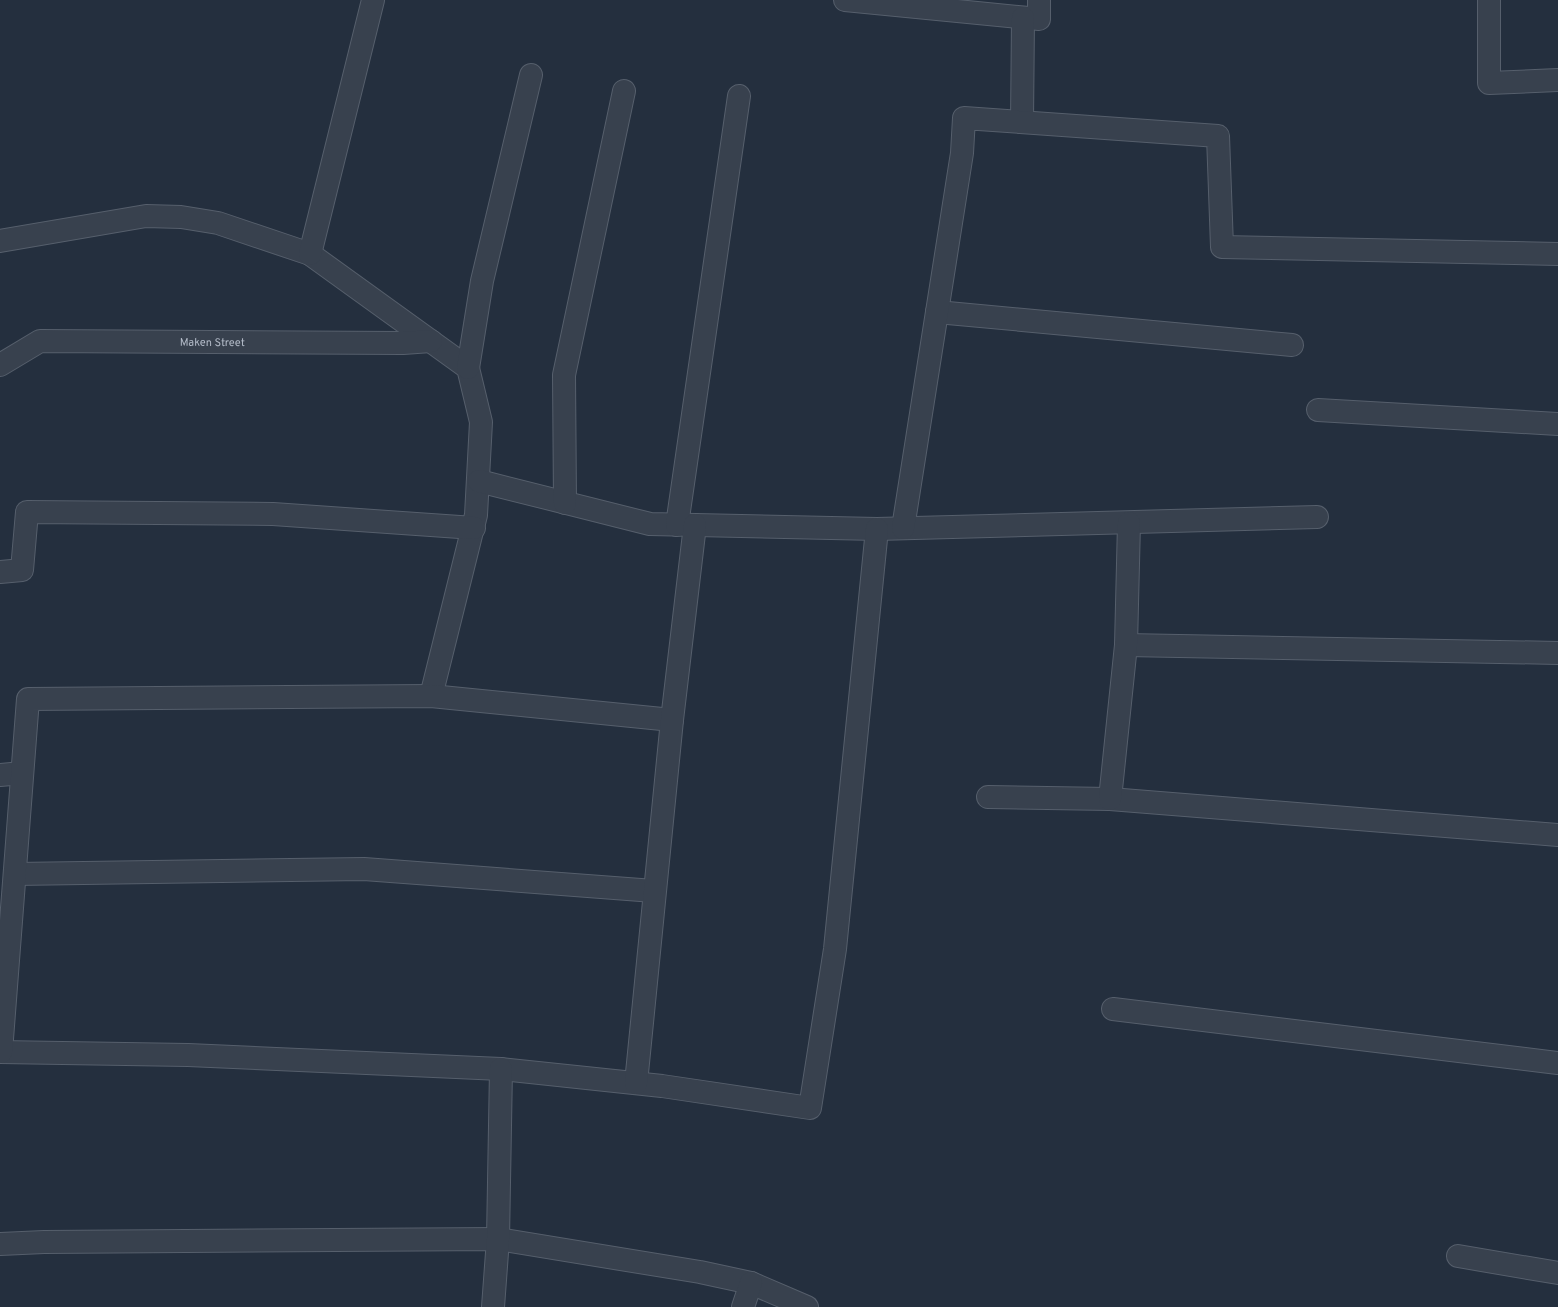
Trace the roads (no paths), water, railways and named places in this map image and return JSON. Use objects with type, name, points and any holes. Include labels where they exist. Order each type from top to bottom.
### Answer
[{"type":"street","points":[[310,254],[374,0]]},
{"type":"street","points":[[845,0],[1039,19],[1039,0]]},
{"type":"street","points":[[1489,0],[1489,83],[1558,80]]},
{"type":"street","points":[[1022,122],[1023,18]]},
{"type":"street","points":[[432,696],[474,528],[479,481],[481,422],[468,368],[482,281],[532,75]]},
{"type":"street","points":[[565,503],[564,375],[624,91]]},
{"type":"street","points":[[636,1083],[672,720],[686,525],[739,96]]},
{"type":"street","points":[[903,528],[962,153],[964,118],[1218,136],[1222,247],[1558,254]]},
{"type":"street","points":[[0,241],[146,216],[181,217],[218,223],[310,254],[468,368]]},
{"type":"street","points":[[937,312],[1292,345]]},
{"type":"street","name":"Maken Street","points":[[0,365],[40,341],[395,343],[431,341]]},
{"type":"street","points":[[1318,410],[1558,424]]},
{"type":"street","points":[[479,481],[650,524],[877,529],[1318,518]]},
{"type":"street","points":[[0,572],[22,570],[27,512],[273,514],[474,528]]},
{"type":"street","points":[[1110,799],[1126,646],[1129,523]]},
{"type":"street","points":[[672,720],[432,696],[28,699],[1,1052],[188,1055],[501,1069],[636,1083],[810,1108],[835,949],[877,529]]},
{"type":"street","points":[[1126,646],[1558,653]]},
{"type":"street","points":[[0,775],[22,773]]},
{"type":"street","points":[[988,797],[1110,799],[1558,835]]},
{"type":"street","points":[[15,874],[364,869],[654,891]]},
{"type":"street","points":[[1113,1009],[1558,1063]]},
{"type":"street","points":[[494,1307],[498,1239],[501,1069]]},
{"type":"street","points":[[0,1244],[44,1242],[498,1239],[700,1272],[751,1283],[807,1307]]},
{"type":"street","points":[[1458,1256],[1558,1273]]},
{"type":"street","points":[[743,1307],[751,1283]]}]
